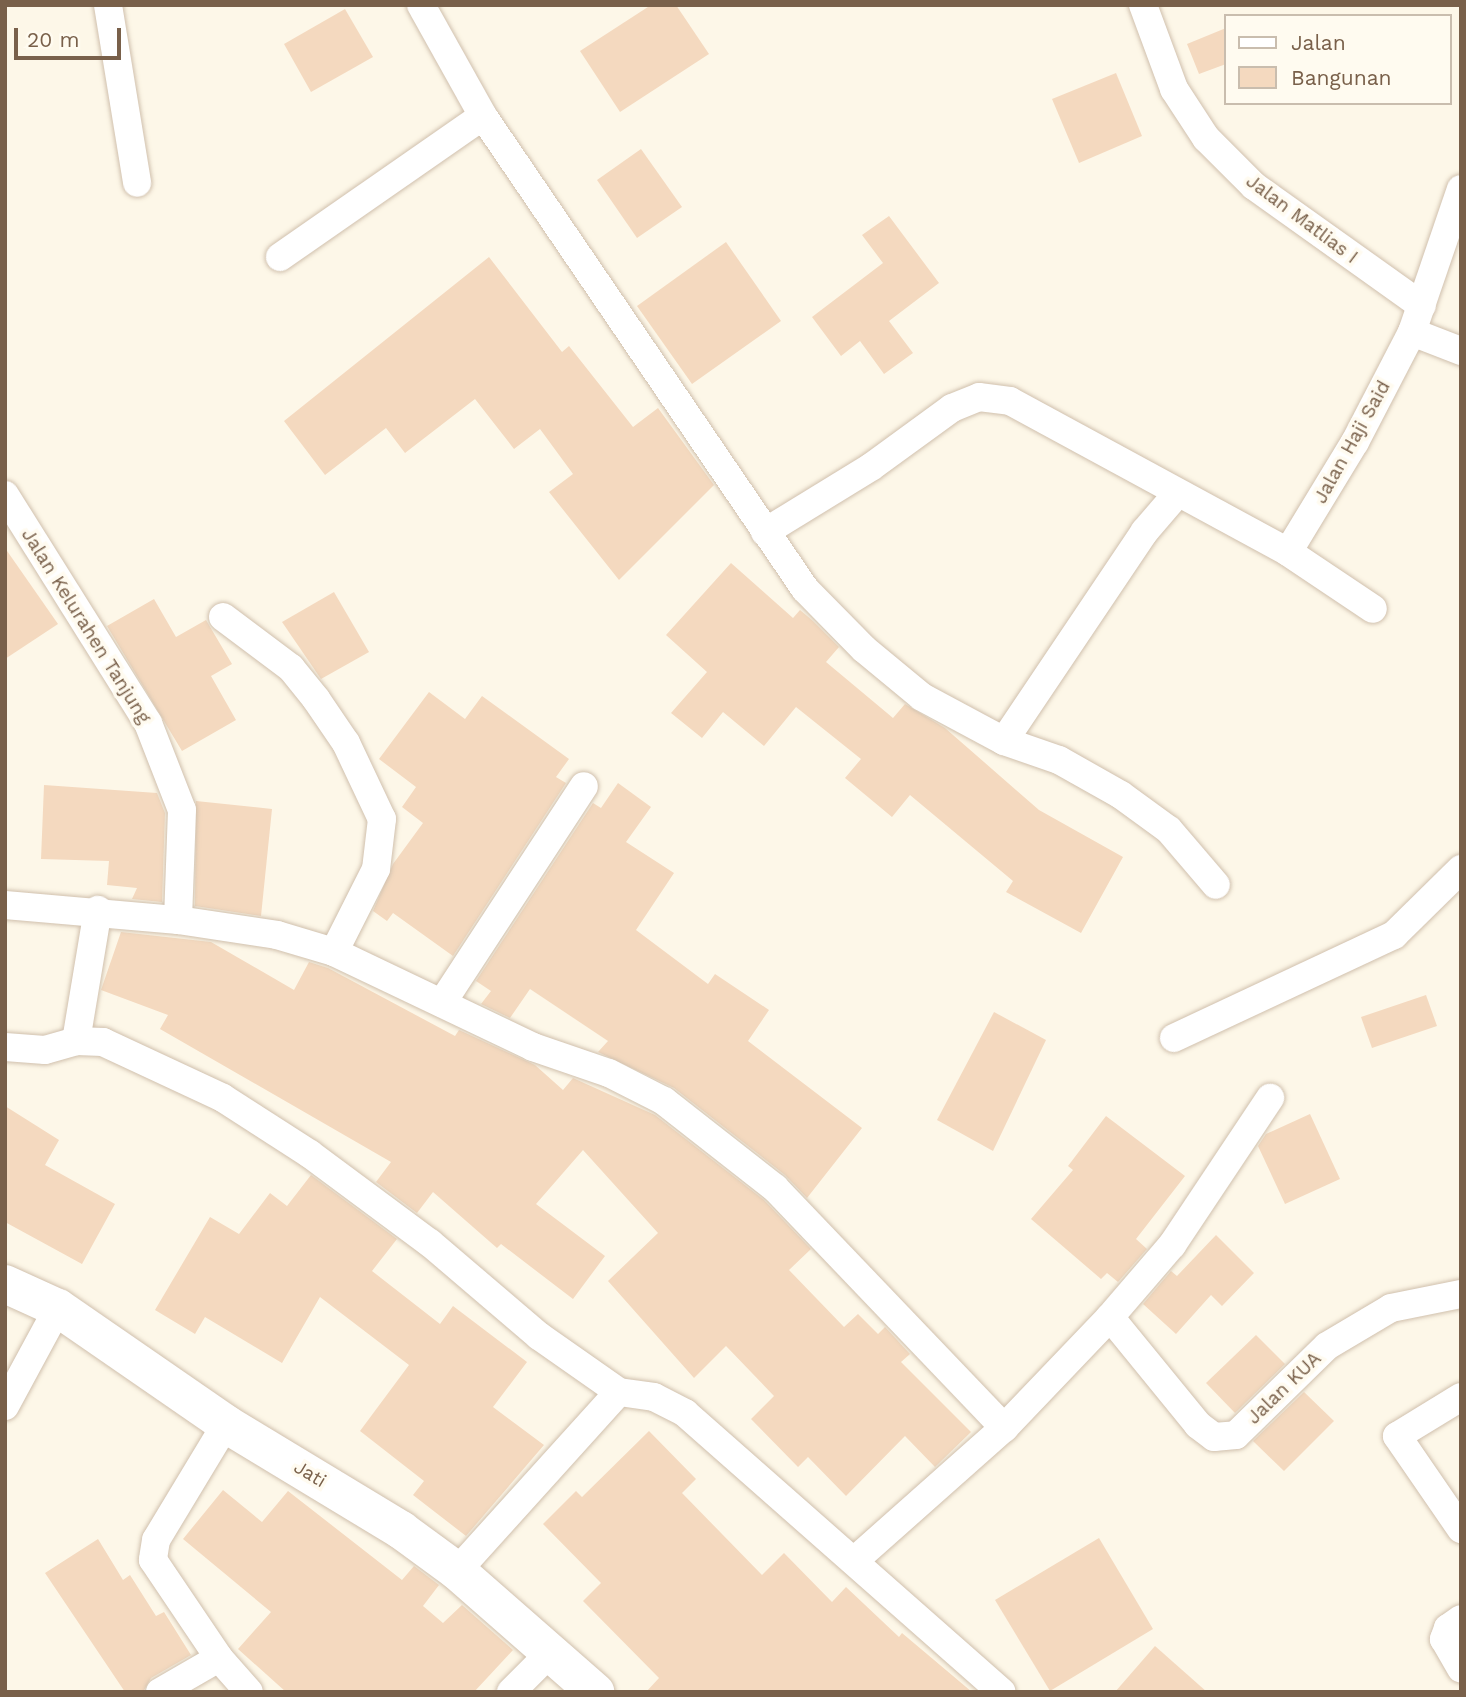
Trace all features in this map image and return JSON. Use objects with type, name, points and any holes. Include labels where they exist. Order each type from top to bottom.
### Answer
[{"type":"street","points":[[108,5],[137,183]]},
{"type":"street","points":[[421,5],[483,116],[805,589],[864,649],[922,697],[1004,741],[1059,760],[1121,795],[1169,830],[1216,885]]},
{"type":"street","name":"Jalan Matlias I","points":[[1143,5],[1174,89],[1206,138],[1254,187],[1417,319]]},
{"type":"street","points":[[281,257],[483,116]]},
{"type":"street","name":"Jalan Haji Said","points":[[1288,552],[1417,319],[1461,189]]},
{"type":"street","points":[[1417,319],[1461,351]]},
{"type":"street","points":[[765,532],[871,467],[952,408],[979,397],[1010,401],[1176,495],[1288,552],[1373,609]]},
{"type":"street","points":[[1004,741],[1145,531],[1176,495]]},
{"type":"street","name":"Jalan Kelurahen Tanjung","points":[[6,496],[148,723],[182,810],[178,920]]},
{"type":"street","points":[[223,617],[291,668],[316,698],[346,743],[382,819],[376,869],[334,952]]},
{"type":"street","points":[[443,1003],[584,786]]},
{"type":"street","points":[[1174,1038],[1394,935],[1461,869]]},
{"type":"street","points":[[5,905],[98,910],[277,936],[334,952],[533,1047],[609,1073],[689,1117],[775,1188],[1004,1428]]},
{"type":"street","points":[[76,1041],[98,910]]},
{"type":"street","points":[[5,1047],[45,1049],[76,1041],[103,1042],[223,1098],[310,1154],[430,1243],[539,1336],[619,1392],[654,1397],[685,1413],[1002,1692]]},
{"type":"street","points":[[854,1561],[1004,1428],[1110,1317],[1172,1245],[1270,1098]]},
{"type":"street","name":"Jati","points":[[5,1284],[58,1308],[226,1424],[401,1530],[457,1571],[595,1692]]},
{"type":"street","name":"Jalan KUA","points":[[1110,1317],[1198,1425],[1214,1437],[1236,1435],[1327,1346],[1391,1308],[1461,1294]]},
{"type":"street","points":[[5,1406],[58,1308]]},
{"type":"street","points":[[457,1571],[619,1392]]},
{"type":"street","points":[[1461,1397],[1396,1436],[1461,1529]]},
{"type":"street","points":[[226,1424],[156,1540],[153,1560],[219,1658],[249,1692]]},
{"type":"street","points":[[1456,1661],[1444,1639],[1448,1628],[1461,1619]]},
{"type":"street","points":[[511,1692],[549,1654]]},
{"type":"street","points":[[160,1692],[219,1658]]},
{"type":"building","points":[[651,5],[676,5],[709,54],[620,112],[580,51]]},
{"type":"building","points":[[345,9],[373,57],[311,92],[284,44]]},
{"type":"building","points":[[1224,29],[1224,65],[1199,74],[1187,44]]},
{"type":"building","points":[[1116,73],[1142,136],[1079,163],[1052,99]]},
{"type":"building","points":[[641,149],[682,207],[637,238],[597,180]]},
{"type":"building","points":[[889,216],[939,283],[889,321],[913,353],[884,374],[860,341],[841,356],[812,317],[883,263],[862,235]]},
{"type":"building","points":[[726,242],[781,321],[692,384],[637,306]]},
{"type":"building","points":[[489,257],[562,352],[569,346],[633,427],[658,408],[714,485],[619,580],[549,492],[573,474],[540,429],[514,449],[475,399],[405,453],[386,428],[325,475],[284,421]]},
{"type":"building","points":[[5,548],[58,624],[5,659]]},
{"type":"building","points":[[731,563],[793,618],[800,610],[813,621],[839,647],[826,662],[893,718],[905,704],[945,728],[1039,810],[1123,857],[1081,933],[1006,892],[1013,881],[910,795],[892,817],[845,778],[861,759],[796,707],[764,746],[723,712],[702,738],[671,713],[707,672],[666,635]]},
{"type":"building","points":[[334,592],[369,652],[321,679],[282,622]]},
{"type":"building","points":[[154,599],[176,637],[206,620],[232,664],[211,676],[236,720],[182,751],[107,626]]},
{"type":"building","points":[[429,692],[465,719],[482,696],[569,759],[556,777],[566,783],[453,956],[393,913],[387,921],[373,911],[393,864],[423,823],[402,807],[416,787],[379,759]]},
{"type":"building","points":[[618,783],[651,807],[626,842],[674,873],[636,930],[708,984],[715,974],[769,1010],[748,1041],[862,1128],[807,1198],[785,1175],[674,1088],[598,1052],[608,1041],[530,989],[510,1018],[481,1004],[491,991],[476,981],[593,803],[601,808]]},
{"type":"building","points":[[44,785],[157,793],[165,813],[162,902],[132,899],[137,888],[107,885],[109,861],[41,859]]},
{"type":"building","points":[[196,801],[272,809],[261,916],[195,906]]},
{"type":"building","points":[[121,932],[211,942],[294,990],[309,962],[328,968],[455,1036],[459,1030],[535,1065],[563,1090],[573,1078],[655,1115],[764,1200],[811,1249],[789,1270],[844,1327],[858,1314],[878,1334],[885,1327],[910,1354],[901,1362],[971,1432],[935,1467],[905,1436],[846,1496],[808,1457],[798,1467],[751,1419],[774,1396],[726,1346],[694,1378],[608,1281],[658,1233],[583,1150],[536,1204],[605,1256],[573,1299],[501,1244],[497,1248],[433,1192],[417,1213],[376,1182],[391,1162],[160,1029],[168,1015],[101,990]]},
{"type":"building","points":[[1426,995],[1437,1026],[1372,1048],[1361,1017]]},
{"type":"building","points":[[994,1012],[1046,1040],[993,1151],[937,1120]]},
{"type":"building","points":[[5,1106],[59,1140],[45,1165],[115,1204],[82,1264],[5,1222]]},
{"type":"building","points":[[1310,1114],[1340,1179],[1285,1204],[1258,1146],[1266,1134]]},
{"type":"building","points":[[1106,1116],[1185,1176],[1136,1239],[1147,1249],[1118,1282],[1107,1273],[1101,1279],[1031,1219],[1073,1170],[1068,1166]]},
{"type":"building","points":[[311,1175],[397,1239],[372,1271],[440,1324],[453,1306],[527,1362],[493,1407],[544,1445],[466,1536],[413,1495],[424,1481],[360,1431],[409,1365],[320,1297],[282,1363],[205,1317],[195,1334],[155,1310],[210,1217],[239,1234],[270,1193],[287,1206]]},
{"type":"building","points":[[1216,1235],[1254,1273],[1222,1306],[1211,1295],[1176,1334],[1143,1304],[1171,1271],[1177,1276]]},
{"type":"building","points":[[1256,1335],[1285,1364],[1235,1413],[1206,1383]]},
{"type":"building","points":[[1304,1392],[1334,1421],[1284,1471],[1253,1441]]},
{"type":"building","points":[[649,1431],[696,1479],[682,1493],[762,1575],[784,1553],[832,1602],[846,1587],[899,1637],[902,1633],[972,1692],[646,1692],[659,1678],[583,1601],[601,1583],[543,1524],[576,1491],[582,1497]]},
{"type":"building","points":[[223,1490],[262,1522],[288,1491],[402,1580],[414,1566],[439,1585],[423,1606],[443,1623],[462,1605],[513,1650],[474,1692],[286,1692],[238,1649],[271,1612],[183,1539]]},
{"type":"building","points":[[1099,1538],[1153,1629],[1050,1691],[995,1600]]},
{"type":"building","points":[[98,1539],[123,1580],[130,1575],[156,1616],[164,1612],[191,1655],[151,1678],[143,1692],[125,1692],[45,1573]]},
{"type":"building","points":[[1155,1646],[1207,1692],[1115,1692]]}]
